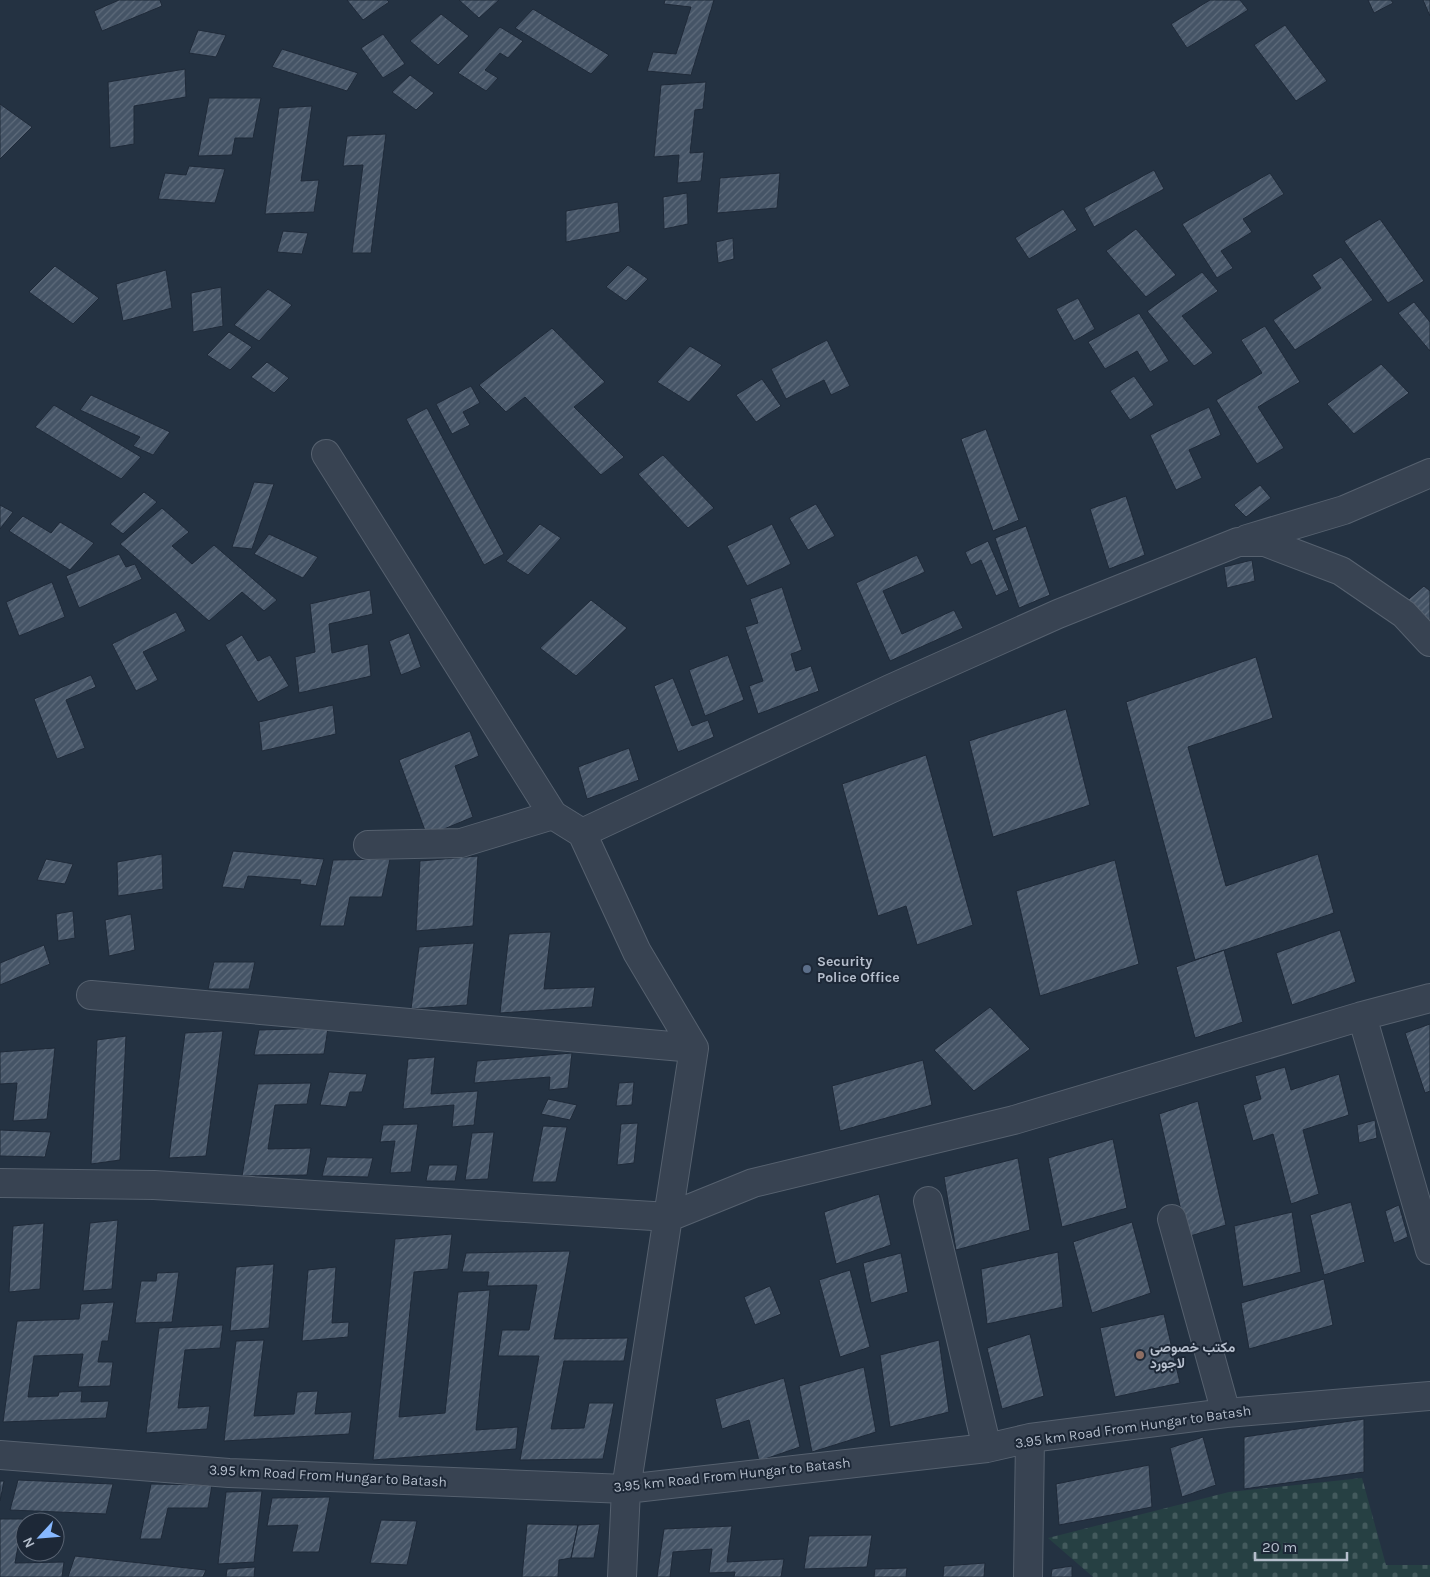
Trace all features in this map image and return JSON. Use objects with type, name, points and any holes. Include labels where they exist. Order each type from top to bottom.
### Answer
[{"type":"street","points":[[326,454],[553,815],[582,833],[637,952],[694,1048],[626,1489],[622,1577]]},
{"type":"street","points":[[582,833],[881,693],[1049,618],[1238,542],[1344,510],[1430,473]]},
{"type":"street","points":[[1238,542],[1265,542],[1341,571],[1404,614],[1430,642]]},
{"type":"street","points":[[368,844],[461,843],[553,815]]},
{"type":"street","points":[[91,995],[694,1048]]},
{"type":"street","points":[[0,1183],[154,1185],[669,1217],[753,1183],[1014,1120],[1362,1016],[1430,998]]},
{"type":"street","points":[[1362,1016],[1430,1250]]},
{"type":"street","points":[[928,1201],[987,1448]]},
{"type":"street","points":[[1172,1219],[1226,1413]]},
{"type":"street","name":"3.95 km Road From Hungar to Batash","points":[[0,1455],[229,1473],[626,1489],[987,1448],[1030,1438],[1226,1413],[1430,1396]]},
{"type":"street","points":[[1028,1577],[1030,1438]]},
{"type":"green space","points":[[1362,1478],[1386,1565],[1430,1565],[1430,1577],[1093,1577],[1048,1538],[1229,1492]]},
{"type":"building","points":[[119,0],[160,0],[162,6],[102,31],[94,11]]},
{"type":"building","points":[[347,0],[387,0],[389,2],[363,20]]},
{"type":"building","points":[[459,0],[499,0],[479,18]]},
{"type":"building","points":[[665,0],[714,0],[691,75],[647,71],[653,52],[676,54],[691,7],[664,4]]},
{"type":"building","points":[[1210,0],[1240,0],[1248,10],[1187,48],[1171,24]]},
{"type":"building","points":[[1368,0],[1391,0],[1393,3],[1374,13]]},
{"type":"building","points":[[1423,0],[1430,0],[1430,16]]},
{"type":"building","points":[[533,9],[609,55],[591,74],[515,28]]},
{"type":"building","points":[[441,14],[469,36],[438,65],[410,41]]},
{"type":"building","points":[[1285,25],[1327,81],[1296,101],[1254,45]]},
{"type":"building","points":[[500,27],[523,41],[508,58],[500,53],[485,70],[498,78],[486,91],[458,73]]},
{"type":"building","points":[[198,30],[226,35],[216,57],[189,53]]},
{"type":"building","points":[[383,34],[405,64],[383,78],[361,48]]},
{"type":"building","points":[[282,49],[358,73],[347,91],[272,67]]},
{"type":"building","points":[[185,69],[186,97],[134,106],[134,144],[110,148],[108,82]]},
{"type":"building","points":[[410,75],[434,93],[416,110],[392,92]]},
{"type":"building","points":[[706,82],[703,109],[695,110],[690,153],[704,152],[701,181],[677,183],[679,155],[654,157],[661,85]]},
{"type":"building","points":[[209,98],[261,98],[253,138],[235,138],[232,155],[198,156]]},
{"type":"building","points":[[0,104],[32,127],[0,159]]},
{"type":"building","points":[[312,106],[301,181],[319,180],[314,212],[265,214],[279,108]]},
{"type":"building","points":[[386,134],[371,253],[352,253],[363,165],[343,166],[347,136]]},
{"type":"building","points":[[189,166],[225,169],[215,203],[158,199],[165,173],[186,175]]},
{"type":"building","points":[[1154,170],[1164,189],[1094,227],[1084,208]]},
{"type":"building","points":[[780,173],[777,208],[717,213],[720,178]]},
{"type":"building","points":[[1270,173],[1284,194],[1243,219],[1252,232],[1221,251],[1233,268],[1217,278],[1182,224]]},
{"type":"building","points":[[687,193],[688,224],[664,229],[663,197]]},
{"type":"building","points":[[618,202],[620,232],[566,242],[566,211]]},
{"type":"building","points":[[1063,209],[1077,230],[1029,259],[1015,238]]},
{"type":"building","points":[[1380,219],[1424,281],[1388,303],[1344,241]]},
{"type":"building","points":[[1136,229],[1176,275],[1146,297],[1106,251]]},
{"type":"building","points":[[283,231],[308,233],[302,254],[277,252]]},
{"type":"building","points":[[733,238],[734,259],[718,263],[716,242]]},
{"type":"building","points":[[1341,257],[1373,300],[1295,350],[1273,320],[1321,288],[1312,275]]},
{"type":"building","points":[[628,265],[648,279],[626,301],[606,287]]},
{"type":"building","points":[[55,266],[99,298],[73,324],[29,292]]},
{"type":"building","points":[[166,270],[172,308],[123,321],[116,284]]},
{"type":"building","points":[[1202,272],[1218,291],[1182,316],[1213,353],[1194,366],[1147,311]]},
{"type":"building","points":[[221,287],[223,326],[193,332],[191,293]]},
{"type":"building","points":[[268,289],[292,305],[259,341],[234,325]]},
{"type":"building","points":[[1078,298],[1095,329],[1074,341],[1056,309]]},
{"type":"building","points":[[1414,302],[1430,322],[1430,351],[1398,313]]},
{"type":"building","points":[[1139,313],[1169,361],[1150,372],[1137,351],[1105,369],[1088,342]]},
{"type":"building","points":[[1265,326],[1300,382],[1258,407],[1284,448],[1257,464],[1216,400],[1262,373],[1241,340]]},
{"type":"building","points":[[552,328],[605,382],[574,407],[624,457],[601,475],[525,397],[506,412],[479,385]]},
{"type":"building","points":[[229,332],[252,347],[230,370],[207,355]]},
{"type":"building","points":[[827,340],[850,386],[831,395],[824,380],[786,399],[771,369]]},
{"type":"building","points":[[690,346],[722,365],[689,402],[657,382]]},
{"type":"building","points":[[267,362],[289,378],[274,393],[251,377]]},
{"type":"building","points":[[1381,364],[1409,393],[1354,434],[1327,404]]},
{"type":"building","points":[[1134,376],[1154,405],[1130,420],[1110,391]]},
{"type":"building","points":[[762,379],[781,406],[756,422],[736,395]]},
{"type":"building","points":[[471,386],[480,403],[463,412],[470,425],[452,434],[436,404]]},
{"type":"building","points":[[91,395],[170,432],[153,455],[133,446],[140,437],[80,410]]},
{"type":"building","points":[[54,405],[141,457],[121,479],[35,427]]},
{"type":"building","points":[[1209,407],[1221,435],[1189,450],[1202,478],[1176,490],[1150,435]]},
{"type":"building","points":[[427,408],[504,554],[484,565],[406,419]]},
{"type":"building","points":[[986,429],[1019,520],[993,531],[961,439]]},
{"type":"building","points":[[663,455],[714,508],[688,528],[638,474]]},
{"type":"building","points":[[254,482],[274,484],[252,549],[232,547]]},
{"type":"building","points":[[1260,485],[1271,498],[1246,517],[1234,505]]},
{"type":"building","points":[[144,492],[157,502],[123,534],[110,524]]},
{"type":"building","points":[[1126,496],[1145,555],[1109,569],[1090,509]]},
{"type":"building","points":[[816,504],[835,536],[808,550],[789,518]]},
{"type":"building","points":[[0,505],[13,512],[0,529]]},
{"type":"building","points":[[162,508],[189,532],[172,546],[192,564],[214,545],[277,600],[264,611],[242,592],[209,621],[120,544]]},
{"type":"building","points":[[23,516],[51,533],[60,522],[94,543],[70,570],[9,531]]},
{"type":"building","points":[[540,524],[561,538],[528,575],[506,561]]},
{"type":"building","points":[[772,524],[791,564],[747,586],[727,546]]},
{"type":"building","points":[[1026,526],[1050,595],[1019,608],[995,538]]},
{"type":"building","points":[[269,534],[318,557],[303,578],[254,554]]},
{"type":"building","points":[[988,541],[1009,590],[996,596],[981,560],[971,565],[965,552]]},
{"type":"building","points":[[119,554],[126,567],[135,564],[142,579],[79,608],[66,576]]},
{"type":"building","points":[[917,555],[925,572],[883,591],[902,634],[954,610],[963,628],[890,661],[856,583]]},
{"type":"building","points":[[1252,560],[1255,581],[1227,588],[1224,567]]},
{"type":"building","points":[[52,582],[65,617],[19,636],[6,602]]},
{"type":"building","points":[[1424,586],[1430,591],[1430,628],[1403,604]]},
{"type":"building","points":[[782,587],[802,650],[791,654],[796,671],[811,666],[819,691],[758,714],[749,686],[763,681],[745,627],[758,623],[750,599]]},
{"type":"building","points":[[370,590],[373,614],[329,624],[332,653],[368,644],[371,676],[299,693],[295,657],[315,652],[310,604]]},
{"type":"building","points":[[591,600],[627,628],[576,676],[540,648]]},
{"type":"building","points":[[176,612],[186,631],[143,652],[158,680],[136,691],[112,644]]},
{"type":"building","points":[[409,633],[421,667],[401,675],[389,641]]},
{"type":"building","points":[[242,635],[258,661],[270,655],[289,686],[258,702],[225,645]]},
{"type":"building","points":[[728,655],[744,700],[705,716],[689,670]]},
{"type":"building","points":[[1256,657],[1273,718],[1188,747],[1226,886],[1318,854],[1334,913],[1195,960],[1126,702]]},
{"type":"building","points":[[91,675],[96,687],[66,700],[85,748],[57,759],[34,699]]},
{"type":"building","points":[[673,678],[692,726],[708,720],[714,737],[678,752],[654,686]]},
{"type":"building","points":[[333,705],[336,734],[262,751],[259,722]]},
{"type":"building","points":[[1066,709],[1090,805],[993,837],[969,741]]},
{"type":"building","points":[[470,731],[479,756],[455,766],[473,817],[427,836],[399,760]]},
{"type":"building","points":[[629,748],[639,780],[587,799],[578,767]]},
{"type":"building","points":[[926,755],[973,925],[917,945],[906,906],[878,916],[842,784]]},
{"type":"building","points":[[233,851],[324,859],[316,886],[300,884],[301,880],[248,876],[244,889],[222,887]]},
{"type":"building","points":[[162,854],[163,889],[118,896],[117,862]]},
{"type":"building","points":[[478,856],[473,926],[416,931],[420,861]]},
{"type":"building","points":[[46,859],[73,864],[65,884],[37,880]]},
{"type":"building","points":[[390,859],[382,897],[350,897],[344,926],[320,926],[333,860]]},
{"type":"building","points":[[1115,860],[1139,964],[1040,996],[1016,891]]},
{"type":"building","points":[[73,911],[75,938],[58,941],[56,914]]},
{"type":"building","points":[[131,914],[135,950],[109,956],[105,920]]},
{"type":"building","points":[[1340,930],[1356,982],[1292,1005],[1276,953]]},
{"type":"building","points":[[551,932],[544,989],[595,987],[592,1007],[500,1013],[509,934]]},
{"type":"building","points":[[474,943],[467,1005],[411,1009],[419,947]]},
{"type":"building","points":[[44,945],[50,964],[0,985],[0,963]]},
{"type":"building","points":[[1224,950],[1243,1022],[1195,1038],[1176,967]]},
{"type":"building","points":[[214,962],[255,962],[249,989],[208,989]]},
{"type":"building","points":[[990,1007],[1030,1049],[974,1091],[934,1050]]},
{"type":"building","points":[[1430,1024],[1430,1091],[1425,1093],[1405,1033]]},
{"type":"building","points":[[328,1028],[324,1054],[254,1055],[259,1030]]},
{"type":"building","points":[[223,1031],[206,1156],[169,1158],[185,1033]]},
{"type":"building","points":[[126,1036],[120,1160],[91,1164],[97,1040]]},
{"type":"building","points":[[55,1048],[47,1119],[13,1121],[17,1083],[0,1084],[0,1052]]},
{"type":"building","points":[[572,1053],[568,1088],[549,1090],[550,1077],[474,1083],[477,1061]]},
{"type":"building","points":[[435,1057],[431,1094],[478,1091],[474,1125],[452,1127],[454,1105],[403,1109],[408,1059]]},
{"type":"building","points":[[923,1060],[932,1105],[840,1131],[832,1086]]},
{"type":"building","points":[[1285,1067],[1291,1090],[1339,1074],[1349,1115],[1303,1130],[1319,1194],[1291,1204],[1273,1134],[1253,1141],[1243,1105],[1261,1099],[1255,1076]]},
{"type":"building","points":[[329,1072],[367,1074],[362,1092],[350,1092],[346,1107],[320,1105]]},
{"type":"building","points":[[634,1082],[632,1105],[616,1106],[619,1083]]},
{"type":"building","points":[[311,1083],[307,1104],[275,1105],[268,1149],[311,1148],[307,1175],[242,1176],[258,1084]]},
{"type":"building","points":[[548,1099],[577,1105],[570,1120],[541,1114]]},
{"type":"building","points":[[1198,1101],[1226,1225],[1187,1237],[1159,1114]]},
{"type":"building","points":[[1375,1120],[1377,1138],[1359,1143],[1357,1125]]},
{"type":"building","points":[[638,1123],[634,1163],[617,1165],[621,1124]]},
{"type":"building","points":[[418,1124],[411,1172],[390,1173],[395,1141],[380,1142],[383,1125]]},
{"type":"building","points":[[543,1126],[567,1127],[556,1182],[532,1182]]},
{"type":"building","points":[[0,1130],[51,1132],[45,1157],[0,1156]]},
{"type":"building","points":[[494,1132],[488,1179],[465,1180],[472,1133]]},
{"type":"building","points":[[1113,1139],[1127,1208],[1062,1227],[1048,1158]]},
{"type":"building","points":[[327,1157],[373,1158],[368,1177],[322,1176]]},
{"type":"building","points":[[1018,1158],[1030,1230],[956,1250],[944,1177]]},
{"type":"building","points":[[429,1165],[458,1165],[455,1181],[426,1181]]},
{"type":"building","points":[[879,1194],[891,1245],[836,1264],[824,1212]]},
{"type":"building","points":[[1351,1202],[1365,1262],[1324,1275],[1310,1215]]},
{"type":"building","points":[[1399,1205],[1408,1237],[1394,1243],[1385,1211]]},
{"type":"building","points":[[1292,1212],[1301,1272],[1243,1287],[1234,1226]]},
{"type":"building","points":[[118,1220],[112,1289],[83,1291],[90,1223]]},
{"type":"building","points":[[1132,1222],[1151,1293],[1092,1313],[1073,1242]]},
{"type":"building","points":[[44,1223],[40,1289],[9,1292],[13,1226]]},
{"type":"building","points":[[452,1234],[448,1269],[414,1272],[399,1417],[445,1413],[458,1292],[490,1290],[476,1430],[518,1427],[516,1449],[373,1460],[395,1239]]},
{"type":"building","points":[[570,1251],[554,1339],[628,1338],[624,1361],[564,1361],[551,1429],[584,1428],[589,1403],[614,1403],[603,1459],[520,1460],[539,1356],[498,1356],[502,1330],[529,1330],[537,1285],[487,1286],[489,1272],[462,1272],[466,1253]]},
{"type":"building","points":[[1058,1252],[1063,1307],[987,1324],[981,1269]]},
{"type":"building","points":[[901,1253],[908,1292],[871,1303],[863,1263]]},
{"type":"building","points":[[274,1264],[269,1328],[230,1331],[236,1267]]},
{"type":"building","points":[[336,1267],[332,1323],[349,1322],[348,1337],[302,1341],[308,1270]]},
{"type":"building","points":[[850,1270],[870,1347],[840,1357],[819,1280]]},
{"type":"building","points":[[179,1272],[172,1322],[135,1323],[141,1281],[156,1281],[157,1273]]},
{"type":"building","points":[[1324,1279],[1333,1325],[1249,1349],[1241,1303]]},
{"type":"building","points":[[770,1286],[781,1314],[755,1325],[744,1297]]},
{"type":"building","points":[[114,1302],[108,1341],[102,1341],[98,1362],[113,1362],[110,1386],[78,1387],[83,1354],[34,1356],[28,1397],[58,1396],[59,1392],[82,1391],[81,1402],[109,1401],[106,1418],[3,1422],[17,1321],[79,1319],[81,1304]]},
{"type":"building","name":"مکتب خصوصی لاجورد","points":[[1164,1314],[1180,1383],[1115,1397],[1100,1328]]},
{"type":"building","points":[[223,1325],[220,1348],[185,1350],[178,1408],[210,1406],[207,1429],[146,1433],[159,1328]]},
{"type":"building","points":[[1030,1334],[1044,1396],[1002,1409],[987,1348]]},
{"type":"building","points":[[264,1340],[254,1416],[294,1414],[297,1392],[318,1391],[315,1414],[352,1412],[349,1434],[224,1441],[236,1341]]},
{"type":"building","points":[[939,1340],[949,1412],[890,1427],[880,1355]]},
{"type":"building","points":[[864,1367],[876,1432],[812,1452],[799,1386]]},
{"type":"building","points":[[784,1378],[800,1447],[759,1461],[749,1420],[722,1429],[715,1399]]},
{"type":"building","points":[[1364,1419],[1364,1472],[1244,1489],[1244,1437]]},
{"type":"building","points":[[1203,1437],[1216,1485],[1182,1497],[1170,1448]]},
{"type":"building","points":[[1149,1465],[1152,1507],[1059,1525],[1056,1484]]},
{"type":"building","points":[[18,1480],[113,1484],[106,1514],[10,1510]]},
{"type":"building","points":[[0,1481],[4,1481],[0,1501]]},
{"type":"building","points":[[151,1484],[212,1485],[208,1508],[168,1508],[161,1539],[140,1539]]},
{"type":"building","points":[[262,1491],[254,1562],[218,1564],[226,1492]]},
{"type":"building","points":[[330,1497],[319,1552],[292,1552],[298,1525],[267,1526],[272,1498]]},
{"type":"building","points":[[0,1519],[15,1519],[15,1563],[64,1562],[62,1577],[0,1577]]},
{"type":"building","points":[[381,1520],[417,1521],[407,1565],[370,1563]]},
{"type":"building","points":[[527,1524],[578,1525],[571,1558],[559,1560],[558,1577],[522,1577]]},
{"type":"building","points":[[600,1524],[594,1558],[571,1558],[578,1525]]},
{"type":"building","points":[[732,1526],[727,1562],[784,1559],[781,1577],[734,1577],[735,1572],[709,1573],[712,1549],[673,1552],[670,1577],[657,1577],[664,1529]]},
{"type":"building","points":[[872,1535],[867,1567],[804,1569],[809,1536]]},
{"type":"building","points":[[75,1556],[206,1570],[203,1577],[68,1577]]},
{"type":"building","points":[[985,1563],[984,1577],[943,1577],[944,1566]]},
{"type":"building","points":[[1072,1566],[1072,1577],[1051,1577],[1052,1569]]},
{"type":"building","points":[[255,1567],[254,1577],[226,1577],[227,1569]]},
{"type":"building","points":[[907,1568],[906,1577],[874,1577],[875,1569]]},
{"type":"place","name":"Security Police Office","points":[[807,969]]},
{"type":"place","name":"مکتب خصوصی لاجورد","points":[[1140,1355]]}]
